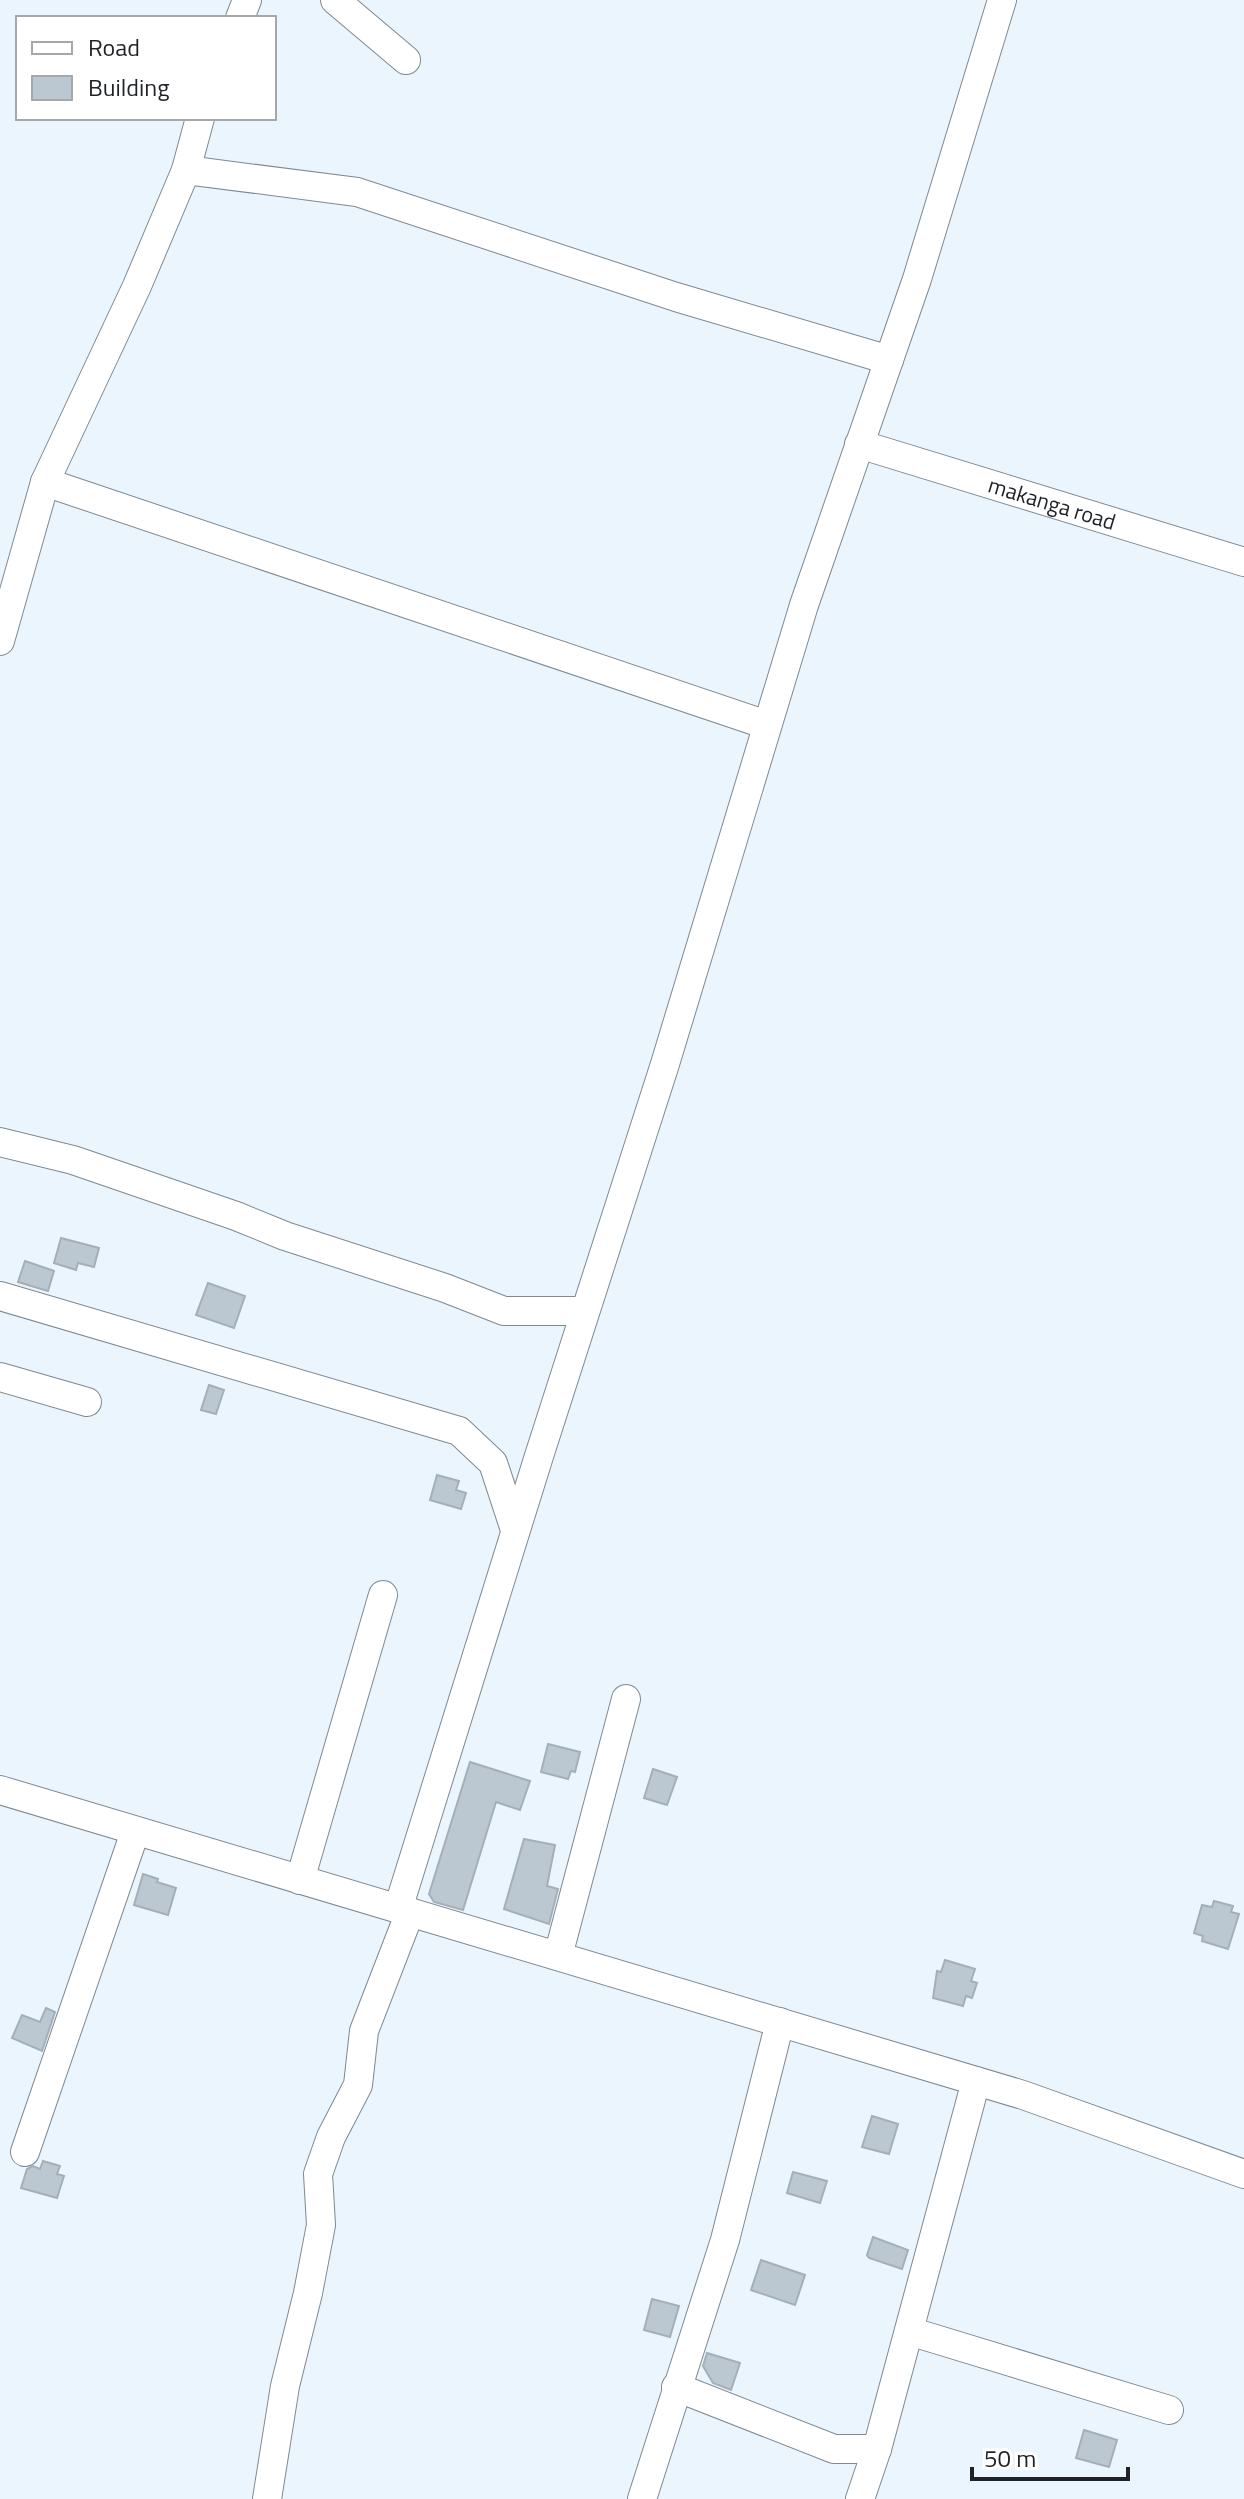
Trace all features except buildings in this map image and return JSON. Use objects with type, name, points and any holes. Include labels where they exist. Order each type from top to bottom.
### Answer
[{"type":"street","points":[[335,0],[406,60]]},
{"type":"street","points":[[267,2499],[285,2386],[321,2225],[318,2174],[331,2137],[358,2085],[364,2031],[404,1910],[515,1530],[665,1064],[804,605],[917,279],[1002,0]]},
{"type":"street","points":[[0,641],[45,482],[137,286],[186,170],[199,120]]},
{"type":"street","points":[[186,170],[357,192],[676,297],[889,360]]},
{"type":"street","name":"makanga road","points":[[859,444],[1244,562]]},
{"type":"street","points":[[45,482],[767,725]]},
{"type":"street","points":[[0,1142],[73,1160],[504,1311],[585,1311]]},
{"type":"street","points":[[0,1296],[459,1431],[493,1463],[515,1530]]},
{"type":"street","points":[[0,1377],[87,1402]]},
{"type":"street","points":[[300,1880],[383,1595]]},
{"type":"street","points":[[558,1956],[626,1699]]},
{"type":"street","points":[[0,1790],[1023,2095],[1244,2174]]},
{"type":"street","points":[[25,2152],[135,1832]]},
{"type":"street","points":[[642,2499],[725,2240],[780,2022]]},
{"type":"street","points":[[860,2499],[877,2449],[976,2081]]},
{"type":"street","points":[[909,2331],[1169,2410]]},
{"type":"street","points":[[676,2387],[834,2449],[877,2449]]}]
